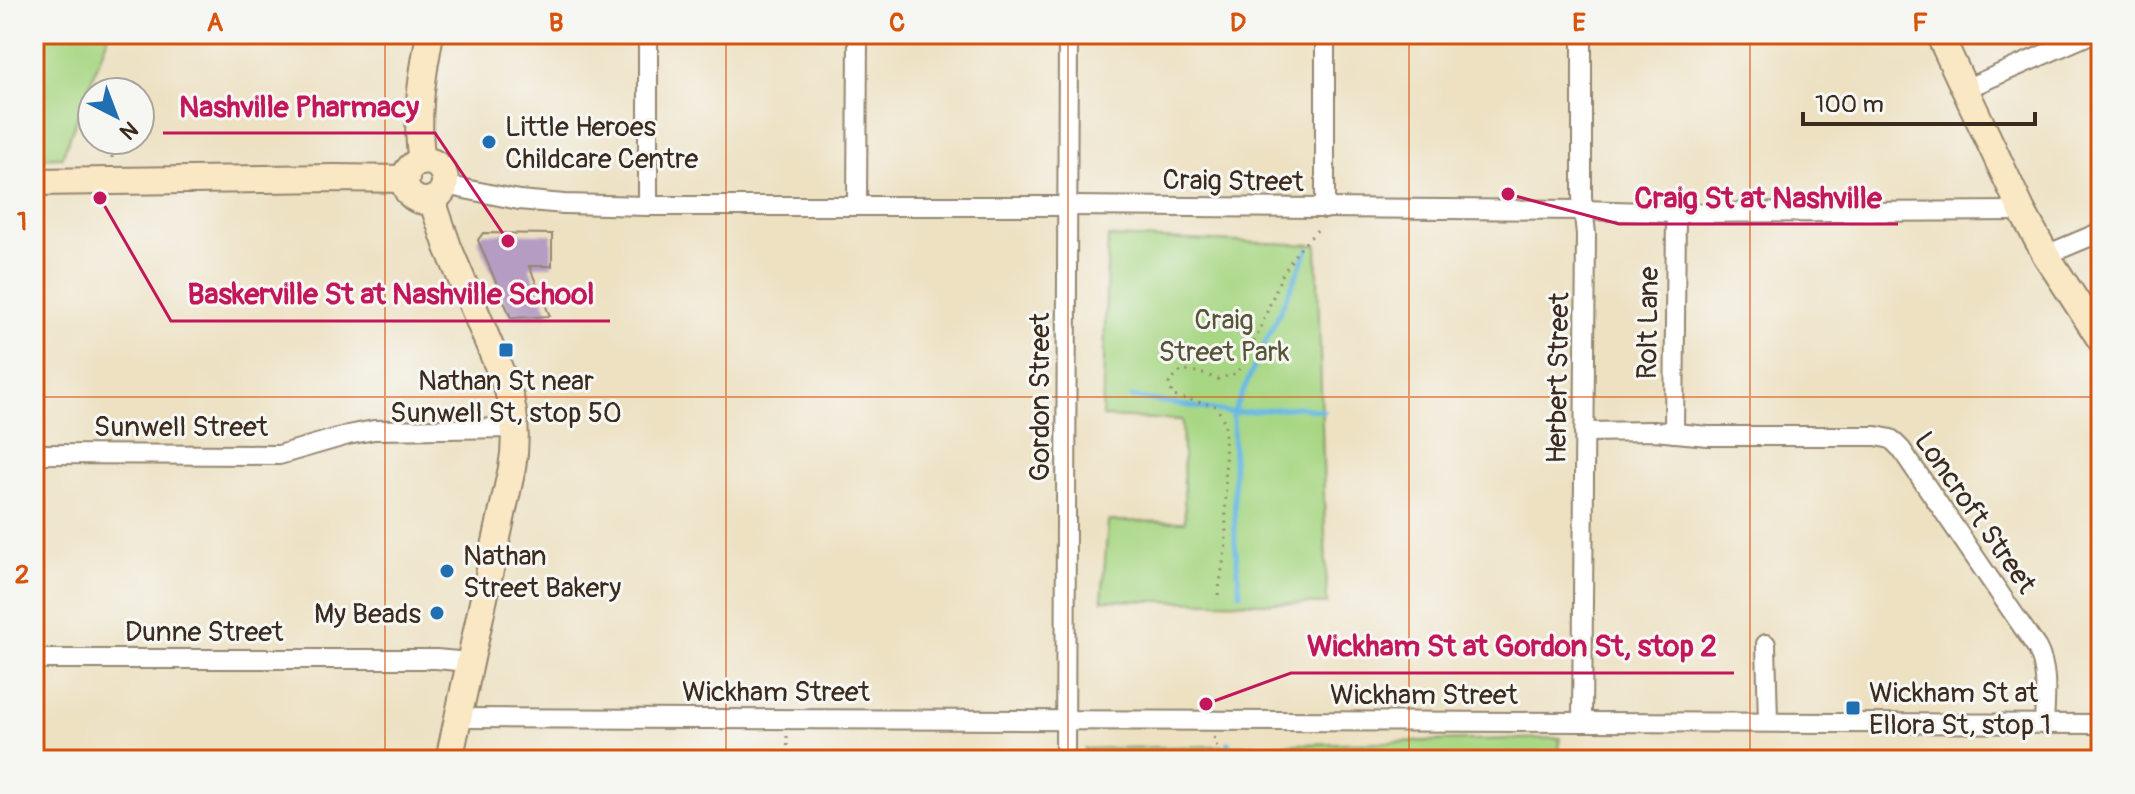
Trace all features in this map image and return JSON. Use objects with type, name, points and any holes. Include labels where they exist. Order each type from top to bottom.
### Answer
[{"type":"street","points":[[414,170],[420,144],[421,78],[430,34]]},
{"type":"street","points":[[648,34],[648,206]]},
{"type":"street","points":[[857,206],[858,34]]},
{"type":"street","name":"Gordon Street","points":[[1065,760],[1068,34]]},
{"type":"street","points":[[1323,218],[1325,34]]},
{"type":"street","name":"Herbert Street","points":[[1582,34],[1582,197],[1586,234],[1582,722]]},
{"type":"street","points":[[1939,34],[2022,211],[2046,255],[2101,340]]},
{"type":"street","points":[[1965,89],[2091,34]]},
{"type":"street","points":[[34,182],[334,178],[414,170],[434,164],[440,167],[445,178],[438,192],[448,247],[507,387],[516,428],[512,468],[449,760]]},
{"type":"street","name":"Craig Street","points":[[438,192],[564,204],[1068,206],[1323,218],[1583,210],[1676,213],[2022,211]]},
{"type":"street","name":"Rolt Lane","points":[[1674,433],[1676,213]]},
{"type":"street","points":[[2046,255],[2101,232]]},
{"type":"street","name":"Sunwell Street","points":[[34,454],[279,455],[374,430],[516,428]]},
{"type":"street","name":"Loncroft Street","points":[[1584,432],[1876,436],[1891,439],[1901,449],[2043,659],[2044,724]]},
{"type":"street","points":[[1766,644],[1768,722]]},
{"type":"street","name":"Dunne Street","points":[[34,659],[436,659],[469,662]]},
{"type":"street","name":"Wickham Street","points":[[458,718],[2101,724]]},
{"type":"path","points":[[112,156],[112,163]]},
{"type":"path","points":[[1218,595],[1226,545],[1225,423],[1216,406],[1173,396],[1169,383],[1181,371],[1198,372],[1218,379],[1237,373],[1258,334],[1281,277],[1323,218]]},
{"type":"path","points":[[787,719],[788,760]]},
{"type":"path","points":[[1210,721],[1221,760]]},
{"type":"green space","points":[[34,34],[109,34],[93,76],[76,76],[76,120],[62,157],[34,158]]},
{"type":"green space","name":"Craig Street Park","points":[[1108,237],[1317,245],[1327,604],[1102,600],[1108,521],[1185,522],[1182,420],[1102,417]]},
{"type":"green space","points":[[1560,738],[1558,760],[1085,760],[1085,749]]},
{"type":"building","points":[[483,233],[552,234],[552,266],[529,266],[550,316],[511,318],[478,240]]},
{"type":"waterway","points":[[1240,593],[1235,541],[1233,413],[1308,250]]},
{"type":"waterway","points":[[1132,397],[1233,413],[1298,407],[1323,411]]},
{"type":"waterway","points":[[1229,743],[1231,760]]},
{"type":"place","name":"Little Heroes Childcare Centre","points":[[489,142]]},
{"type":"place","name":"Craig St at Nashville","points":[[1508,194]]},
{"type":"place","name":"Baskerville St at Nashville School","points":[[100,198]]},
{"type":"place","name":"Nashville Pharmacy","points":[[508,241]]},
{"type":"place","name":"Nathan St near Sunwell St, stop 50","points":[[506,350]]},
{"type":"place","name":"Nathan Street Bakery","points":[[447,571]]},
{"type":"place","name":"My Beads","points":[[437,613]]},
{"type":"place","name":"Wickham St at Gordon St, stop 2","points":[[1206,704]]},
{"type":"place","name":"Wickham St at Ellora St, stop 1","points":[[1853,708]]}]
